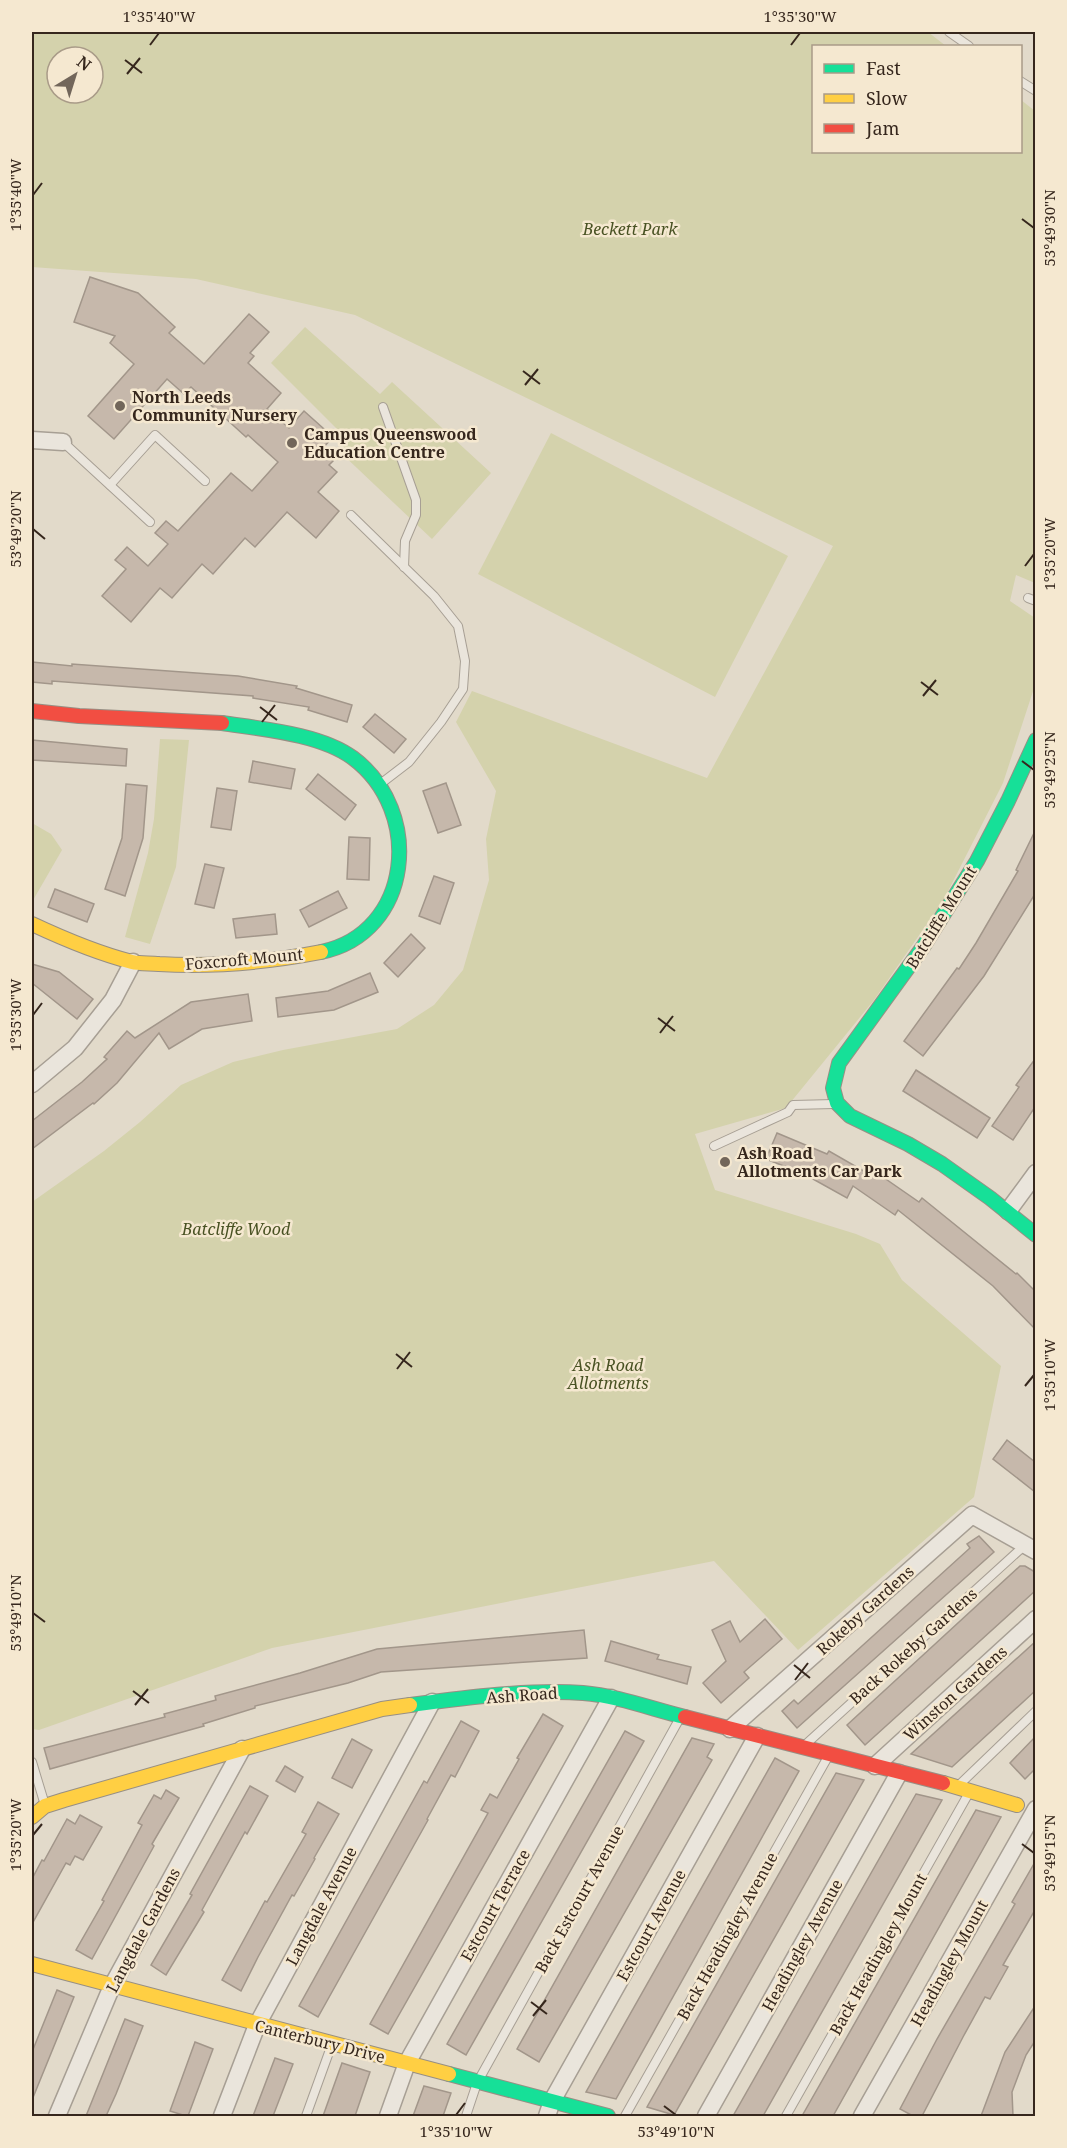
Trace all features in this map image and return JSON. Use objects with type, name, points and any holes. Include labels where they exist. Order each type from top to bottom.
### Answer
[{"type":"street","points":[[32,440],[63,442]]},
{"type":"street","name":"Foxcroft Mount","points":[[32,711],[79,716],[213,722],[287,733],[332,747],[353,758],[366,770],[388,798],[395,817],[401,852],[394,891],[371,925],[355,939],[329,950],[294,957],[210,964],[177,965],[133,962],[66,940],[32,924]]},
{"type":"street","name":"Batcliffe Mount","points":[[837,1104],[833,1084],[835,1072],[843,1057],[921,950],[983,849],[1017,787],[1035,740]]},
{"type":"street","points":[[32,1084],[75,1047],[113,1000],[133,962]]},
{"type":"street","points":[[837,1104],[857,1120],[908,1144],[972,1184],[1035,1234]]},
{"type":"street","points":[[1008,1211],[1035,1173]]},
{"type":"street","name":"Rokeby Gardens","points":[[730,1729],[972,1515],[1030,1548]]},
{"type":"street","name":"Winston Gardens","points":[[875,1766],[1035,1619]]},
{"type":"street","name":"Ash Road","points":[[32,1815],[45,1806],[382,1709],[432,1702],[559,1692],[591,1693],[612,1698],[964,1789],[1017,1805]]},
{"type":"street","name":"Estcourt Terrace","points":[[388,2116],[407,2063],[612,1698]]},
{"type":"street","name":"Langdale Avenue","points":[[222,2116],[257,2025],[432,1702]]},
{"type":"street","name":"Estcourt Avenue","points":[[550,2109],[757,1736]]},
{"type":"street","name":"Langdale Gardens","points":[[57,2116],[112,1986],[242,1749]]},
{"type":"street","name":"Headingley Avenue","points":[[706,2116],[898,1773]]},
{"type":"street","name":"Headingley Mount","points":[[862,2116],[1035,1810]]},
{"type":"street","name":"Canterbury Drive","points":[[34,1967],[407,2063],[477,2083],[550,2109],[608,2116]]},
{"type":"lane","points":[[949,32],[968,45]]},
{"type":"lane","points":[[1022,82],[1035,91]]},
{"type":"lane","points":[[383,407],[417,507],[405,541],[404,567]]},
{"type":"lane","points":[[110,485],[155,435],[206,481]]},
{"type":"lane","points":[[63,442],[150,522]]},
{"type":"lane","points":[[351,515],[434,596],[458,626],[465,661],[463,689],[441,722],[408,762],[379,785]]},
{"type":"lane","points":[[714,1146],[788,1112],[793,1105],[837,1104]]},
{"type":"lane","name":"Back Rokeby Gardens","points":[[802,1747],[1030,1548]]},
{"type":"lane","name":"Back Headingley Mount","points":[[786,2116],[964,1789],[1035,1711]]},
{"type":"lane","name":"Back Estcourt Avenue","points":[[466,2116],[477,2083],[681,1716]]},
{"type":"lane","name":"Back Headingley Avenue","points":[[625,2116],[829,1755]]},
{"type":"lane","points":[[32,1762],[45,1806]]},
{"type":"lane","points":[[306,2116],[332,2044]]},
{"type":"green space","points":[[32,32],[928,32],[945,45],[812,45],[812,153],[1022,153],[1022,101],[1035,111],[1035,583],[1016,575],[1010,601],[1035,618],[1036,682],[1003,783],[943,901],[874,1000],[786,1108],[695,1134],[715,1190],[856,1234],[880,1244],[902,1280],[1001,1366],[974,1497],[798,1650],[714,1561],[272,1648],[39,1730],[32,1729],[32,1202],[104,1151],[181,1085],[233,1062],[283,1050],[397,1029],[434,1005],[463,970],[489,880],[486,839],[496,791],[456,722],[472,691],[707,778],[833,546],[355,315],[196,279],[32,267]]},
{"type":"green space","points":[[305,327],[380,394],[392,382],[491,473],[432,539],[339,451],[349,441],[271,363]]},
{"type":"green space","points":[[551,433],[788,556],[715,697],[478,574]]},
{"type":"green space","points":[[160,739],[189,740],[176,867],[150,944],[125,937],[148,853],[154,819]]},
{"type":"green space","points":[[32,823],[51,834],[62,850],[32,902]]},
{"type":"building","name":"Campus Queenswood Education Centre","points":[[90,277],[138,293],[175,327],[169,333],[204,364],[249,314],[269,332],[250,353],[254,356],[248,363],[281,393],[267,409],[289,428],[304,411],[333,437],[321,450],[333,461],[329,465],[337,472],[318,492],[339,511],[316,538],[287,512],[255,547],[245,538],[213,574],[202,564],[172,598],[160,588],[131,622],[102,596],[126,569],[115,560],[127,547],[148,566],[168,544],[155,533],[166,521],[178,531],[231,473],[252,491],[278,462],[248,435],[246,437],[191,387],[184,394],[167,379],[114,439],[88,416],[134,364],[110,343],[115,336],[74,322]]},
{"type":"building","points":[[32,662],[238,676],[297,686],[296,688],[352,705],[347,722],[308,710],[309,707],[253,698],[253,696],[52,681],[52,684],[32,682]]},
{"type":"building","points":[[375,714],[406,739],[394,753],[363,727]]},
{"type":"building","points":[[32,740],[127,749],[126,766],[32,760]]},
{"type":"building","points":[[253,761],[295,769],[291,789],[249,782]]},
{"type":"building","points":[[318,774],[356,805],[345,820],[306,789]]},
{"type":"building","points":[[446,783],[461,825],[438,833],[423,791]]},
{"type":"building","points":[[126,784],[147,786],[143,838],[125,896],[105,889],[122,838]]},
{"type":"building","points":[[217,788],[237,791],[231,830],[211,827]]},
{"type":"building","points":[[1035,831],[1035,894],[984,976],[923,1056],[904,1041],[976,943],[1018,871],[1016,870]]},
{"type":"building","points":[[349,837],[370,838],[369,880],[347,879]]},
{"type":"building","points":[[205,864],[224,868],[214,908],[195,904]]},
{"type":"building","points":[[434,876],[454,883],[440,924],[419,916]]},
{"type":"building","points":[[55,889],[94,904],[87,922],[48,907]]},
{"type":"building","points":[[338,891],[347,908],[309,927],[300,910]]},
{"type":"building","points":[[275,914],[277,934],[236,938],[233,919]]},
{"type":"building","points":[[411,934],[425,948],[398,977],[384,963]]},
{"type":"building","points":[[32,964],[59,972],[93,999],[77,1019],[32,983]]},
{"type":"building","points":[[370,973],[378,992],[334,1010],[278,1017],[276,998],[328,991]]},
{"type":"building","points":[[248,994],[252,1021],[202,1029],[169,1049],[159,1033],[117,1083],[94,1104],[32,1149],[32,1121],[107,1059],[104,1057],[127,1031],[135,1038],[191,1002]]},
{"type":"building","points":[[1035,1059],[1035,1107],[1013,1140],[992,1126],[1019,1087],[1016,1085]]},
{"type":"building","points":[[916,1070],[990,1118],[977,1138],[903,1091]]},
{"type":"building","points":[[777,1133],[827,1154],[829,1151],[874,1177],[877,1173],[919,1202],[922,1198],[1017,1273],[1035,1291],[1035,1329],[993,1286],[898,1210],[895,1215],[853,1186],[847,1198],[804,1174],[766,1159]]},
{"type":"building","points":[[1007,1440],[1035,1462],[1035,1492],[993,1459]]},
{"type":"building","points":[[979,1536],[994,1552],[797,1728],[782,1711],[794,1700],[798,1704],[970,1548],[967,1544]]},
{"type":"building","points":[[1020,1566],[1025,1566],[1035,1572],[1035,1591],[865,1745],[847,1725]]},
{"type":"building","points":[[765,1619],[782,1639],[744,1672],[749,1678],[721,1703],[703,1683],[726,1661],[712,1630],[730,1621],[740,1642]]},
{"type":"building","points":[[584,1630],[587,1658],[381,1672],[348,1683],[255,1706],[255,1708],[203,1724],[204,1726],[50,1769],[44,1748],[165,1717],[164,1714],[216,1700],[215,1696],[377,1649]]},
{"type":"building","points":[[611,1641],[659,1655],[657,1659],[691,1667],[687,1684],[605,1661]]},
{"type":"building","points":[[1035,1642],[1035,1691],[952,1767],[911,1754]]},
{"type":"building","points":[[543,1714],[563,1726],[388,2034],[370,2024],[488,1813],[481,1810],[490,1794],[497,1798]]},
{"type":"building","points":[[461,1721],[479,1731],[455,1777],[451,1775],[318,2017],[299,2006],[424,1781],[427,1783]]},
{"type":"building","points":[[625,1731],[644,1741],[466,2055],[447,2044]]},
{"type":"building","points":[[1035,1737],[1035,1769],[1025,1779],[1010,1763]]},
{"type":"building","points":[[692,1738],[714,1744],[707,1757],[712,1760],[539,2062],[517,2049]]},
{"type":"building","points":[[352,1739],[372,1750],[352,1788],[332,1778]]},
{"type":"building","points":[[775,1758],[799,1771],[616,2099],[586,2092]]},
{"type":"building","points":[[285,1766],[303,1777],[295,1792],[276,1781]]},
{"type":"building","points":[[836,1773],[864,1780],[674,2115],[647,2107]]},
{"type":"building","points":[[250,1786],[268,1796],[247,1834],[245,1832],[202,1910],[204,1912],[166,1975],[151,1965],[192,1895],[190,1894]]},
{"type":"building","points":[[166,1790],[179,1798],[152,1844],[154,1846],[92,1959],[76,1950],[104,1901],[102,1900],[142,1825],[138,1823],[154,1795],[161,1799]]},
{"type":"building","points":[[916,1794],[942,1800],[763,2116],[733,2116]]},
{"type":"building","points":[[318,1802],[339,1814],[294,1896],[292,1895],[241,1991],[222,1980],[265,1901],[267,1902],[306,1834],[302,1832]]},
{"type":"building","points":[[976,1810],[1001,1817],[833,2116],[802,2116]]},
{"type":"building","points":[[80,1815],[102,1827],[83,1860],[75,1856],[70,1865],[66,1863],[32,1924],[32,1879],[67,1819],[75,1824]]},
{"type":"building","points":[[1035,1862],[1035,1910],[1003,1965],[1008,1967],[990,1999],[985,1997],[922,2116],[913,2116],[900,2109],[937,2039],[1015,1904],[1012,1902]]},
{"type":"building","points":[[57,1990],[74,1997],[32,2100],[32,2052]]},
{"type":"building","points":[[1035,2006],[1035,2041],[1026,2055],[1012,2092],[1013,2116],[981,2116],[1005,2052]]},
{"type":"building","points":[[125,2019],[143,2026],[116,2094],[106,2116],[86,2116]]},
{"type":"building","points":[[195,2042],[213,2049],[188,2116],[186,2116],[170,2111]]},
{"type":"building","points":[[275,2058],[293,2064],[273,2116],[253,2116]]},
{"type":"building","points":[[342,2063],[370,2072],[355,2116],[323,2116]]},
{"type":"building","points":[[424,2086],[451,2093],[443,2116],[413,2116]]},
{"type":"traffic: fast","points":[[222,723],[273,730],[308,738],[340,750],[353,758],[376,781],[391,808],[398,838],[398,868],[390,896],[375,921],[352,940],[321,952]]},
{"type":"traffic: fast","points":[[1036,740],[977,861],[923,947],[839,1063],[833,1088],[837,1103],[850,1116],[908,1144],[942,1164],[1036,1235]]},
{"type":"traffic: fast","points":[[410,1705],[496,1695],[563,1692],[609,1697],[685,1717]]},
{"type":"traffic: fast","points":[[449,2074],[608,2116]]},
{"type":"traffic: slow","points":[[32,924],[93,950],[138,963],[220,964],[281,959],[321,952]]},
{"type":"traffic: slow","points":[[32,1817],[45,1806],[64,1800],[382,1709],[410,1705]]},
{"type":"traffic: slow","points":[[943,1783],[1017,1805]]},
{"type":"traffic: slow","points":[[32,1964],[449,2074]]},
{"type":"traffic: jam","points":[[32,711],[79,716],[222,723]]},
{"type":"traffic: jam","points":[[685,1717],[943,1783]]},
{"type":"place","name":"North Leeds Community Nursery","points":[[120,406]]},
{"type":"place","name":"Campus Queenswood Education Centre","points":[[292,443]]},
{"type":"place","name":"Ash Road Allotments Car Park","points":[[725,1162]]},
{"type":"park label","name":"Beckett Park","points":[[630,229]]},
{"type":"park label","name":"Batcliffe Wood","points":[[236,1229]]},
{"type":"park label","name":"Ash Road Allotments","points":[[608,1374]]}]
